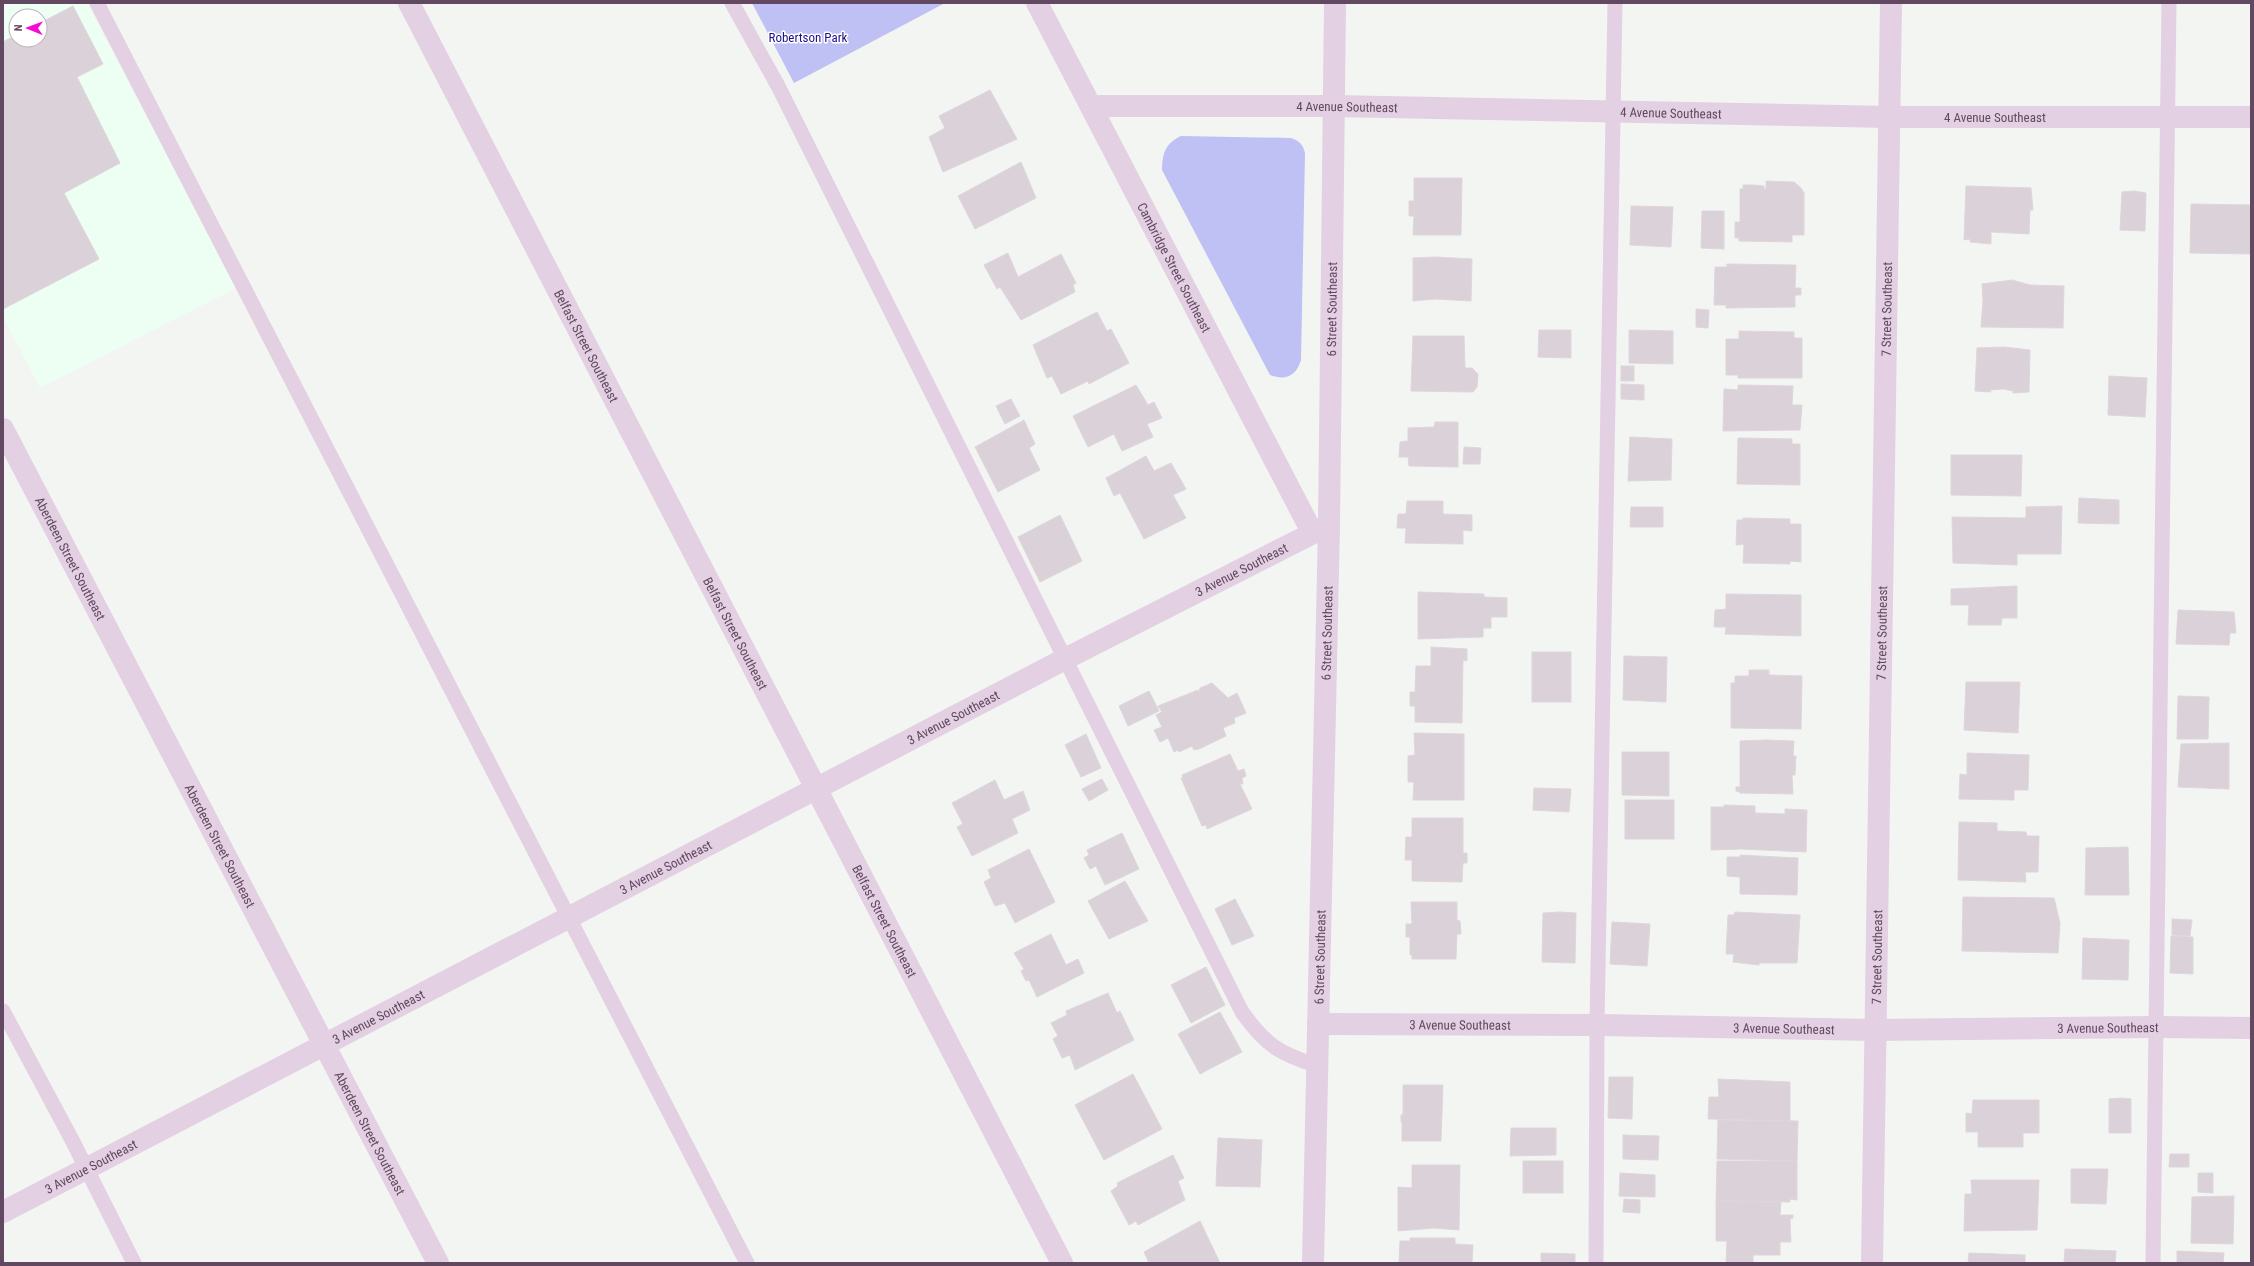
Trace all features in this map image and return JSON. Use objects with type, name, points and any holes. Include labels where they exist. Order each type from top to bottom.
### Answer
[{"type":"street","name":"Belfast Street Southeast","points":[[409,3],[1062,1263]]},
{"type":"street","name":"Cambridge Street Southeast","points":[[1037,3],[1091,106],[1321,528]]},
{"type":"street","name":"6 Street Southeast","points":[[1313,1263],[1318,1024],[1321,528],[1335,3]]},
{"type":"street","name":"7 Street Southeast","points":[[1872,1263],[1891,3]]},
{"type":"street","name":"4 Avenue Southeast","points":[[1091,106],[1333,106],[1889,117],[2251,117]]},
{"type":"street","name":"Aberdeen Street Southeast","points":[[3,429],[438,1263]]},
{"type":"street","name":"3 Avenue Southeast","points":[[3,1212],[1065,659],[1321,528]]},
{"type":"street","name":"3 Avenue Southeast","points":[[1318,1024],[1597,1025],[1875,1030],[2156,1027],[2251,1028]]},
{"type":"lane","points":[[97,3],[747,1263]]},
{"type":"lane","points":[[732,3],[778,86],[1242,1012],[1268,1043],[1294,1058],[1316,1065]]},
{"type":"lane","points":[[1596,1263],[1597,1025],[1611,112],[1615,3]]},
{"type":"lane","points":[[2153,1263],[2169,3]]},
{"type":"lane","points":[[3,1012],[87,1168],[134,1263]]},
{"type":"shaded area","points":[[3,3],[87,3],[236,288],[40,388],[3,317]]},
{"type":"green space","name":"Robertson Park","points":[[752,3],[945,3],[794,83]]},
{"type":"green space","points":[[1181,136],[1291,138],[1297,140],[1303,148],[1305,153],[1301,360],[1296,370],[1290,376],[1276,377],[1270,375],[1162,170],[1163,158],[1168,145]]},
{"type":"building","points":[[73,6],[103,64],[77,77],[120,163],[64,193],[99,259],[3,309],[3,42],[8,39],[8,48],[48,48],[48,19]]},
{"type":"building","points":[[990,90],[1017,139],[943,172],[929,137],[945,128],[939,116]]},
{"type":"building","points":[[1021,162],[1036,198],[975,229],[958,196]]},
{"type":"building","points":[[1414,178],[1462,178],[1461,235],[1413,235],[1414,216],[1409,216],[1409,201],[1414,201]]},
{"type":"building","points":[[1766,181],[1794,182],[1804,193],[1804,235],[1792,235],[1792,242],[1739,241],[1739,238],[1735,238],[1735,222],[1740,222],[1740,189],[1743,189],[1743,185],[1754,185],[1764,186],[1764,189],[1766,189]]},
{"type":"building","points":[[1966,186],[2031,188],[2033,210],[2030,210],[2029,234],[1991,232],[1991,244],[1970,242],[1970,239],[1964,240]]},
{"type":"building","points":[[2134,191],[2146,193],[2145,231],[2120,230],[2122,192]]},
{"type":"building","points":[[2191,204],[2251,205],[2251,254],[2190,253]]},
{"type":"building","points":[[1631,206],[1673,207],[1671,247],[1630,245]]},
{"type":"building","points":[[1702,211],[1724,211],[1724,249],[1701,248]]},
{"type":"building","points":[[1008,253],[1018,277],[1061,254],[1076,283],[1073,285],[1075,292],[1021,320],[1000,287],[997,289],[984,265]]},
{"type":"building","points":[[1436,257],[1472,259],[1471,301],[1435,299],[1413,301],[1413,258]]},
{"type":"building","points":[[1727,264],[1796,265],[1795,288],[1801,288],[1801,295],[1795,295],[1795,307],[1726,308],[1726,305],[1714,305],[1715,267],[1727,267]]},
{"type":"building","points":[[2012,280],[2030,285],[2064,286],[2063,328],[1981,327],[1983,301],[1982,284]]},
{"type":"building","points":[[1696,309],[1709,310],[1708,328],[1696,327]]},
{"type":"building","points":[[1097,312],[1107,331],[1111,329],[1129,363],[1089,384],[1088,381],[1061,394],[1052,376],[1047,378],[1033,345]]},
{"type":"building","points":[[1539,330],[1571,330],[1571,358],[1538,357]]},
{"type":"building","points":[[1629,330],[1673,331],[1673,364],[1629,363]]},
{"type":"building","points":[[1739,331],[1794,332],[1794,338],[1802,338],[1802,378],[1738,378],[1738,375],[1726,375],[1726,339],[1739,339]]},
{"type":"building","points":[[1413,336],[1464,336],[1465,368],[1472,368],[1478,374],[1477,387],[1473,392],[1411,391]]},
{"type":"building","points":[[2004,347],[2030,350],[2029,392],[2013,393],[2013,391],[2003,389],[1990,390],[1991,392],[1975,391],[1977,348]]},
{"type":"building","points":[[1621,366],[1634,366],[1634,381],[1621,381]]},
{"type":"building","points":[[2109,376],[2147,378],[2145,417],[2108,415]]},
{"type":"building","points":[[1621,384],[1644,385],[1644,400],[1621,399]]},
{"type":"building","points":[[1136,385],[1148,405],[1154,402],[1162,418],[1147,424],[1153,437],[1122,451],[1114,434],[1088,447],[1073,416]]},
{"type":"building","points":[[1738,385],[1793,386],[1792,405],[1802,405],[1800,430],[1723,431],[1724,389],[1738,390]]},
{"type":"building","points":[[1011,399],[1020,416],[1005,424],[996,406]]},
{"type":"building","points":[[1024,420],[1035,444],[1029,448],[1040,470],[998,492],[975,447]]},
{"type":"building","points":[[1435,422],[1458,422],[1458,467],[1409,466],[1408,457],[1399,457],[1400,442],[1408,441],[1408,428],[1434,427]]},
{"type":"building","points":[[1630,437],[1672,439],[1671,480],[1628,481]]},
{"type":"building","points":[[1738,438],[1792,439],[1792,444],[1800,444],[1800,485],[1737,484]]},
{"type":"building","points":[[1464,447],[1481,448],[1480,464],[1463,464]]},
{"type":"building","points":[[1951,455],[2022,455],[2021,496],[1951,495]]},
{"type":"building","points":[[1146,456],[1154,471],[1171,463],[1186,489],[1173,495],[1186,518],[1144,539],[1120,493],[1114,496],[1106,478]]},
{"type":"building","points":[[2079,498],[2119,500],[2119,524],[2078,523]]},
{"type":"building","points":[[1407,501],[1443,501],[1443,514],[1472,515],[1472,531],[1463,530],[1463,544],[1405,543],[1406,528],[1397,528],[1398,514],[1406,514]]},
{"type":"building","points":[[2062,506],[2061,554],[2017,554],[2017,565],[1953,563],[1952,517],[2026,518],[2026,507]]},
{"type":"building","points":[[1631,507],[1663,507],[1663,527],[1630,527]]},
{"type":"building","points":[[1060,515],[1082,561],[1040,582],[1018,537]]},
{"type":"building","points":[[1743,518],[1790,519],[1790,524],[1801,524],[1801,562],[1790,561],[1790,564],[1743,563],[1744,544],[1736,545],[1737,520],[1743,520]]},
{"type":"building","points":[[2017,586],[2017,618],[2002,618],[2001,625],[1968,625],[1969,605],[1951,605],[1951,589]]},
{"type":"building","points":[[1418,592],[1484,594],[1484,597],[1507,598],[1507,617],[1491,617],[1491,628],[1483,628],[1483,637],[1418,639]]},
{"type":"building","points":[[1726,594],[1801,595],[1801,636],[1725,634],[1726,627],[1714,627],[1715,610],[1726,609]]},
{"type":"building","points":[[2178,610],[2234,612],[2236,633],[2230,633],[2229,645],[2176,644]]},
{"type":"building","points":[[1431,647],[1467,649],[1467,661],[1463,660],[1462,723],[1415,722],[1415,706],[1410,706],[1410,692],[1415,692],[1416,666],[1431,666]]},
{"type":"building","points":[[1532,652],[1571,652],[1571,702],[1532,702]]},
{"type":"building","points":[[1624,656],[1667,657],[1666,702],[1623,700]]},
{"type":"building","points":[[1749,670],[1769,670],[1769,675],[1802,676],[1801,729],[1731,728],[1731,683],[1735,683],[1735,676],[1749,676]]},
{"type":"building","points":[[1966,682],[2020,682],[2018,733],[1964,730]]},
{"type":"building","points":[[1212,683],[1228,698],[1237,693],[1246,713],[1234,718],[1235,723],[1223,728],[1226,736],[1199,749],[1194,750],[1192,746],[1179,752],[1178,750],[1174,752],[1168,738],[1160,742],[1154,730],[1162,727],[1156,715],[1162,712],[1158,706],[1198,690],[1199,693],[1200,688]]},
{"type":"building","points":[[1149,691],[1159,711],[1128,726],[1119,706]]},
{"type":"building","points":[[2178,696],[2209,697],[2208,739],[2177,739]]},
{"type":"building","points":[[1414,733],[1464,734],[1464,800],[1413,800],[1414,782],[1408,782],[1408,756],[1415,755]]},
{"type":"building","points":[[1086,734],[1101,768],[1081,777],[1065,745]]},
{"type":"building","points":[[1740,741],[1794,741],[1793,756],[1796,756],[1795,775],[1792,775],[1793,794],[1740,793],[1736,791],[1736,787],[1740,787]]},
{"type":"building","points":[[2229,743],[2229,789],[2178,787],[2181,744]]},
{"type":"building","points":[[1622,752],[1669,752],[1669,796],[1622,795]]},
{"type":"building","points":[[1967,753],[2029,755],[2028,790],[2014,790],[2014,800],[1959,799],[1960,774],[1967,775]]},
{"type":"building","points":[[1230,754],[1238,771],[1244,769],[1246,776],[1242,778],[1243,784],[1240,784],[1252,809],[1207,829],[1206,825],[1202,826],[1181,778],[1183,778],[1182,775]]},
{"type":"building","points":[[1102,779],[1108,790],[1089,801],[1082,789]]},
{"type":"building","points":[[995,780],[1004,800],[1023,791],[1030,810],[1012,819],[1018,833],[972,856],[957,827],[963,824],[952,803]]},
{"type":"building","points":[[1534,788],[1571,789],[1569,812],[1533,810]]},
{"type":"building","points":[[1625,800],[1674,800],[1674,839],[1625,839]]},
{"type":"building","points":[[1724,805],[1755,806],[1755,813],[1785,814],[1785,809],[1807,810],[1806,852],[1740,849],[1711,850],[1711,807],[1724,807]]},
{"type":"building","points":[[1412,818],[1463,818],[1463,853],[1467,853],[1467,863],[1463,863],[1462,882],[1412,881],[1412,860],[1405,860],[1406,837],[1412,837]]},
{"type":"building","points":[[1959,822],[1997,823],[1997,831],[2026,832],[2027,836],[2039,836],[2038,872],[2025,872],[2026,882],[1958,880]]},
{"type":"building","points":[[1122,833],[1139,869],[1105,885],[1096,866],[1090,869],[1084,858],[1089,855],[1087,850]]},
{"type":"building","points":[[2128,847],[2129,895],[2085,895],[2086,848]]},
{"type":"building","points":[[1029,849],[1055,902],[1015,923],[1005,903],[995,906],[984,882],[991,878],[988,870]]},
{"type":"building","points":[[1740,855],[1798,858],[1797,895],[1740,894],[1740,877],[1727,876],[1727,857],[1740,857]]},
{"type":"building","points":[[1125,881],[1148,921],[1109,939],[1088,901]]},
{"type":"building","points":[[1963,897],[2054,898],[2060,923],[2058,953],[1962,951]]},
{"type":"building","points":[[1235,899],[1254,936],[1232,945],[1215,909]]},
{"type":"building","points":[[1411,902],[1457,902],[1457,920],[1460,921],[1461,934],[1457,934],[1456,959],[1412,959],[1412,955],[1410,955],[1410,937],[1406,937],[1406,924],[1412,924]]},
{"type":"building","points":[[1735,912],[1800,915],[1797,963],[1759,963],[1759,965],[1733,962],[1734,954],[1726,954],[1728,915],[1734,915]]},
{"type":"building","points":[[1543,913],[1576,913],[1575,963],[1542,962]]},
{"type":"building","points":[[2172,919],[2192,920],[2190,936],[2172,935]]},
{"type":"building","points":[[1612,922],[1650,924],[1647,966],[1610,964]]},
{"type":"building","points":[[1051,934],[1066,965],[1078,959],[1084,973],[1037,997],[1029,980],[1026,981],[1021,971],[1024,969],[1014,953]]},
{"type":"building","points":[[2171,936],[2193,937],[2193,974],[2170,973]]},
{"type":"building","points":[[2083,938],[2129,940],[2128,980],[2082,979]]},
{"type":"building","points":[[1206,967],[1225,1005],[1191,1023],[1171,985]]},
{"type":"building","points":[[1108,993],[1117,1013],[1120,1011],[1134,1040],[1075,1070],[1070,1055],[1062,1058],[1053,1039],[1058,1036],[1051,1023],[1067,1015],[1066,1011]]},
{"type":"building","points":[[1220,1012],[1242,1052],[1200,1074],[1178,1034]]},
{"type":"building","points":[[1133,1074],[1162,1129],[1104,1160],[1075,1105]]},
{"type":"building","points":[[1609,1077],[1633,1077],[1632,1119],[1608,1118]]},
{"type":"building","points":[[1718,1079],[1790,1082],[1790,1121],[1708,1119],[1709,1097],[1719,1097]]},
{"type":"building","points":[[1403,1085],[1443,1085],[1441,1141],[1402,1141],[1401,1115],[1403,1114]]},
{"type":"building","points":[[2109,1099],[2131,1099],[2131,1133],[2109,1133]]},
{"type":"building","points":[[1973,1100],[2039,1100],[2039,1133],[2023,1133],[2023,1147],[1978,1147],[1978,1132],[1966,1132],[1966,1113],[1972,1114]]},
{"type":"building","points":[[1718,1120],[1798,1121],[1797,1161],[1717,1159]]},
{"type":"building","points":[[1511,1128],[1556,1128],[1556,1155],[1510,1156]]},
{"type":"building","points":[[1623,1135],[1659,1136],[1658,1160],[1623,1159]]},
{"type":"building","points":[[1218,1138],[1262,1140],[1260,1187],[1216,1186]]},
{"type":"building","points":[[2170,1154],[2189,1154],[2189,1167],[2169,1167]]},
{"type":"building","points":[[1173,1155],[1184,1178],[1178,1181],[1185,1200],[1138,1225],[1136,1221],[1129,1225],[1111,1191],[1118,1186],[1117,1183]]},
{"type":"building","points":[[1523,1161],[1563,1161],[1563,1193],[1523,1193]]},
{"type":"building","points":[[1717,1161],[1797,1161],[1797,1200],[1790,1199],[1790,1202],[1716,1201]]},
{"type":"building","points":[[1412,1165],[1460,1165],[1459,1230],[1434,1228],[1398,1231],[1398,1187],[1412,1188]]},
{"type":"building","points":[[2071,1169],[2108,1169],[2106,1204],[2071,1203]]},
{"type":"building","points":[[1620,1173],[1655,1175],[1655,1197],[1619,1196]]},
{"type":"building","points":[[2198,1173],[2213,1173],[2213,1193],[2198,1192]]},
{"type":"building","points":[[1971,1180],[2039,1180],[2037,1230],[1964,1231],[1965,1194],[1972,1194]]},
{"type":"building","points":[[2234,1196],[2233,1244],[2191,1243],[2192,1197]]},
{"type":"building","points":[[1624,1199],[1640,1200],[1640,1213],[1623,1212]]},
{"type":"building","points":[[1716,1201],[1781,1202],[1780,1215],[1793,1215],[1793,1218],[1790,1219],[1791,1242],[1780,1242],[1780,1255],[1753,1255],[1753,1263],[1726,1263],[1727,1241],[1716,1241]]},
{"type":"building","points":[[1200,1221],[1220,1263],[1149,1263],[1144,1252]]},
{"type":"building","points":[[1410,1238],[1455,1238],[1455,1244],[1473,1245],[1472,1263],[1399,1263],[1400,1241],[1410,1241]]},
{"type":"building","points":[[2065,1249],[2116,1251],[2115,1263],[2064,1263]]},
{"type":"building","points":[[2177,1251],[2224,1253],[2223,1263],[2177,1263]]},
{"type":"building","points":[[1541,1253],[1575,1254],[1575,1263],[1541,1263]]},
{"type":"building","points":[[1969,1253],[2025,1255],[2025,1263],[1968,1263]]}]
